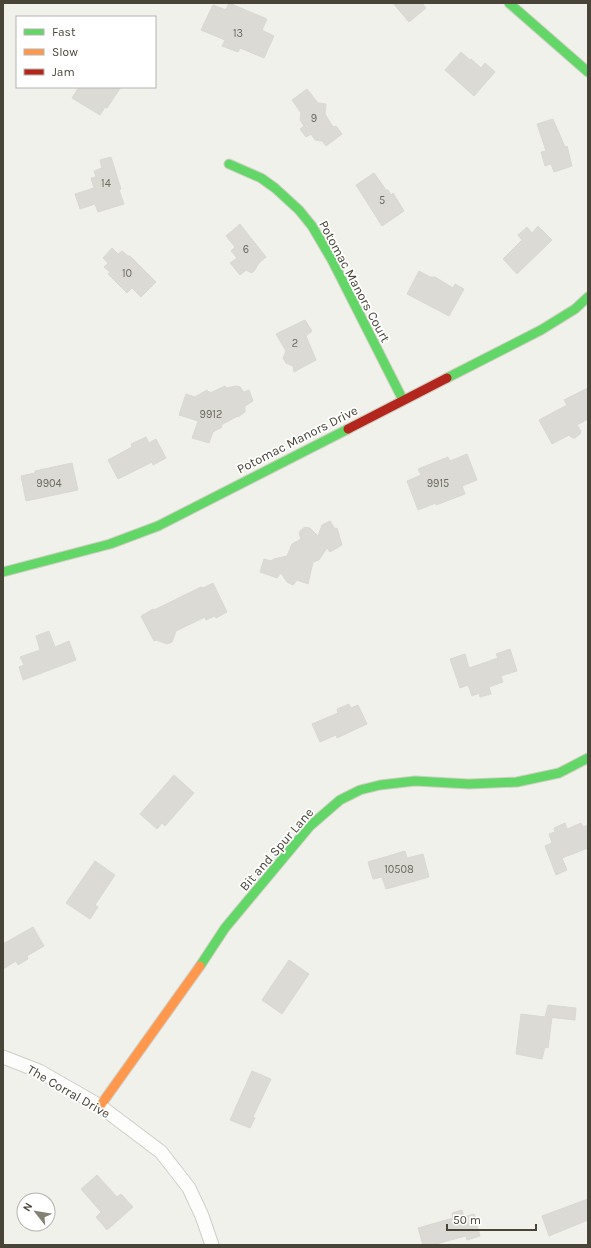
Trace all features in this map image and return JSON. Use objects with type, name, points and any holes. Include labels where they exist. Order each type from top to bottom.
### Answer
[{"type":"street","points":[[509,3],[588,72]]},
{"type":"street","name":"Potomac Manors Court","points":[[229,164],[261,178],[275,188],[299,210],[312,226],[332,260],[403,400]]},
{"type":"street","name":"Potomac Manors Drive","points":[[3,572],[110,544],[158,526],[541,330],[575,309],[588,297]]},
{"type":"street","name":"Bit and Spur Lane","points":[[100,1106],[198,969],[225,928],[310,826],[340,800],[360,790],[380,785],[425,780],[469,784],[517,782],[559,773],[588,758]]},
{"type":"street","name":"The Corral Drive","points":[[3,1056],[39,1071],[100,1106],[161,1152],[189,1188],[202,1216],[212,1245]]},
{"type":"building","points":[[229,3],[267,19],[262,30],[274,36],[264,58],[240,48],[238,52],[222,46],[225,40],[201,30],[213,5],[226,10]]},
{"type":"building","points":[[393,3],[422,3],[426,8],[409,22]]},
{"type":"building","points":[[461,52],[481,68],[485,63],[495,72],[474,96],[445,70]]},
{"type":"building","points":[[78,88],[120,88],[107,108],[105,107],[100,115],[72,98]]},
{"type":"building","points":[[307,89],[318,103],[326,104],[325,114],[333,127],[336,126],[342,134],[326,146],[322,141],[315,140],[311,134],[306,137],[300,129],[304,126],[300,120],[301,113],[292,100]]},
{"type":"building","points":[[553,119],[565,147],[567,146],[572,166],[554,172],[551,164],[545,166],[541,152],[546,151],[537,124]]},
{"type":"building","points":[[111,157],[124,204],[98,212],[95,204],[80,209],[75,194],[94,188],[91,178],[96,177],[94,171],[102,168],[100,160]]},
{"type":"building","points":[[374,173],[386,190],[388,190],[391,195],[393,193],[404,211],[382,226],[356,185]]},
{"type":"building","points":[[240,224],[266,257],[259,263],[252,273],[246,270],[240,275],[230,263],[237,258],[231,251],[235,247],[226,236]]},
{"type":"building","points":[[538,226],[552,240],[517,274],[503,259],[522,240],[518,235],[527,227],[532,233]]},
{"type":"building","points":[[112,248],[118,254],[122,251],[130,256],[156,282],[141,297],[132,288],[127,293],[108,274],[110,272],[104,267],[108,263],[103,258]]},
{"type":"building","points":[[419,271],[430,277],[435,277],[453,288],[455,284],[464,289],[449,316],[407,294]]},
{"type":"building","points":[[305,320],[312,331],[306,336],[316,360],[294,372],[293,366],[286,363],[283,358],[286,351],[276,334]]},
{"type":"building","points":[[225,386],[227,388],[236,386],[240,387],[244,392],[249,390],[253,401],[245,406],[245,412],[221,425],[222,427],[213,432],[209,443],[192,438],[198,421],[179,415],[186,394],[195,397],[207,390],[208,393],[209,391],[210,393]]},
{"type":"building","points":[[588,388],[588,419],[577,425],[581,431],[580,434],[575,438],[572,438],[569,435],[552,444],[539,420],[567,405],[564,400]]},
{"type":"building","points":[[146,437],[149,443],[156,439],[166,458],[153,465],[152,462],[118,479],[108,460],[132,447],[131,444]]},
{"type":"building","points":[[467,454],[477,480],[462,486],[465,494],[418,510],[407,481],[421,475],[418,469],[448,457],[450,461]]},
{"type":"building","points":[[72,463],[78,490],[26,501],[21,476],[35,473],[35,471]]},
{"type":"building","points":[[330,521],[335,529],[337,528],[342,545],[330,552],[327,548],[319,560],[313,562],[308,584],[297,580],[293,585],[287,582],[281,573],[277,578],[260,572],[264,559],[271,561],[287,556],[292,544],[301,539],[299,533],[305,527],[310,528],[318,536],[322,525]]},
{"type":"building","points":[[213,583],[227,612],[216,618],[215,616],[206,620],[205,617],[176,631],[172,642],[167,644],[156,640],[154,641],[141,616],[201,587],[203,588]]},
{"type":"building","points":[[49,631],[55,647],[69,641],[76,660],[23,680],[19,667],[24,665],[20,657],[40,650],[36,636]]},
{"type":"building","points":[[510,649],[517,671],[501,676],[503,682],[489,687],[491,694],[480,697],[479,693],[472,696],[468,685],[460,688],[450,659],[465,654],[469,668],[498,658],[496,654]]},
{"type":"building","points":[[349,704],[351,708],[358,705],[367,724],[337,738],[336,735],[320,742],[312,724],[338,713],[337,709]]},
{"type":"building","points":[[174,775],[194,793],[165,826],[162,823],[157,829],[140,814]]},
{"type":"building","points":[[565,823],[567,829],[581,823],[583,827],[588,825],[588,848],[562,858],[567,870],[556,875],[545,846],[552,843],[549,834],[555,832],[554,828]]},
{"type":"building","points":[[405,851],[407,858],[423,854],[429,877],[386,889],[382,877],[373,879],[368,862]]},
{"type":"building","points":[[95,861],[115,875],[95,905],[98,907],[90,919],[66,903]]},
{"type":"building","points":[[33,927],[44,946],[27,956],[28,959],[18,965],[16,961],[3,969],[3,944]]},
{"type":"building","points":[[289,960],[309,974],[282,1014],[262,1000]]},
{"type":"building","points":[[548,1005],[576,1008],[575,1020],[552,1018],[548,1048],[545,1047],[542,1059],[516,1054],[521,1014],[545,1017]]},
{"type":"building","points":[[252,1071],[271,1079],[253,1117],[255,1118],[250,1128],[230,1120]]},
{"type":"building","points":[[97,1175],[117,1197],[121,1194],[133,1207],[107,1230],[96,1217],[101,1212],[81,1189]]},
{"type":"building","points":[[588,1199],[588,1220],[549,1236],[542,1216]]},
{"type":"building","points":[[462,1210],[464,1217],[474,1214],[480,1236],[467,1240],[466,1236],[432,1245],[423,1245],[418,1228],[453,1218],[452,1213]]},
{"type":"traffic: fast","points":[[509,3],[588,72]]},
{"type":"traffic: fast","points":[[229,164],[261,178],[275,188],[299,210],[312,226],[332,260],[403,400]]},
{"type":"traffic: fast","points":[[447,378],[541,330],[575,309],[588,297]]},
{"type":"traffic: fast","points":[[3,572],[110,544],[158,526],[348,429]]},
{"type":"traffic: fast","points":[[200,966],[225,928],[310,826],[340,800],[360,790],[380,785],[415,781],[469,784],[517,782],[559,773],[588,758]]},
{"type":"traffic: slow","points":[[100,1106],[200,966]]},
{"type":"traffic: jam","points":[[348,429],[447,378]]}]
